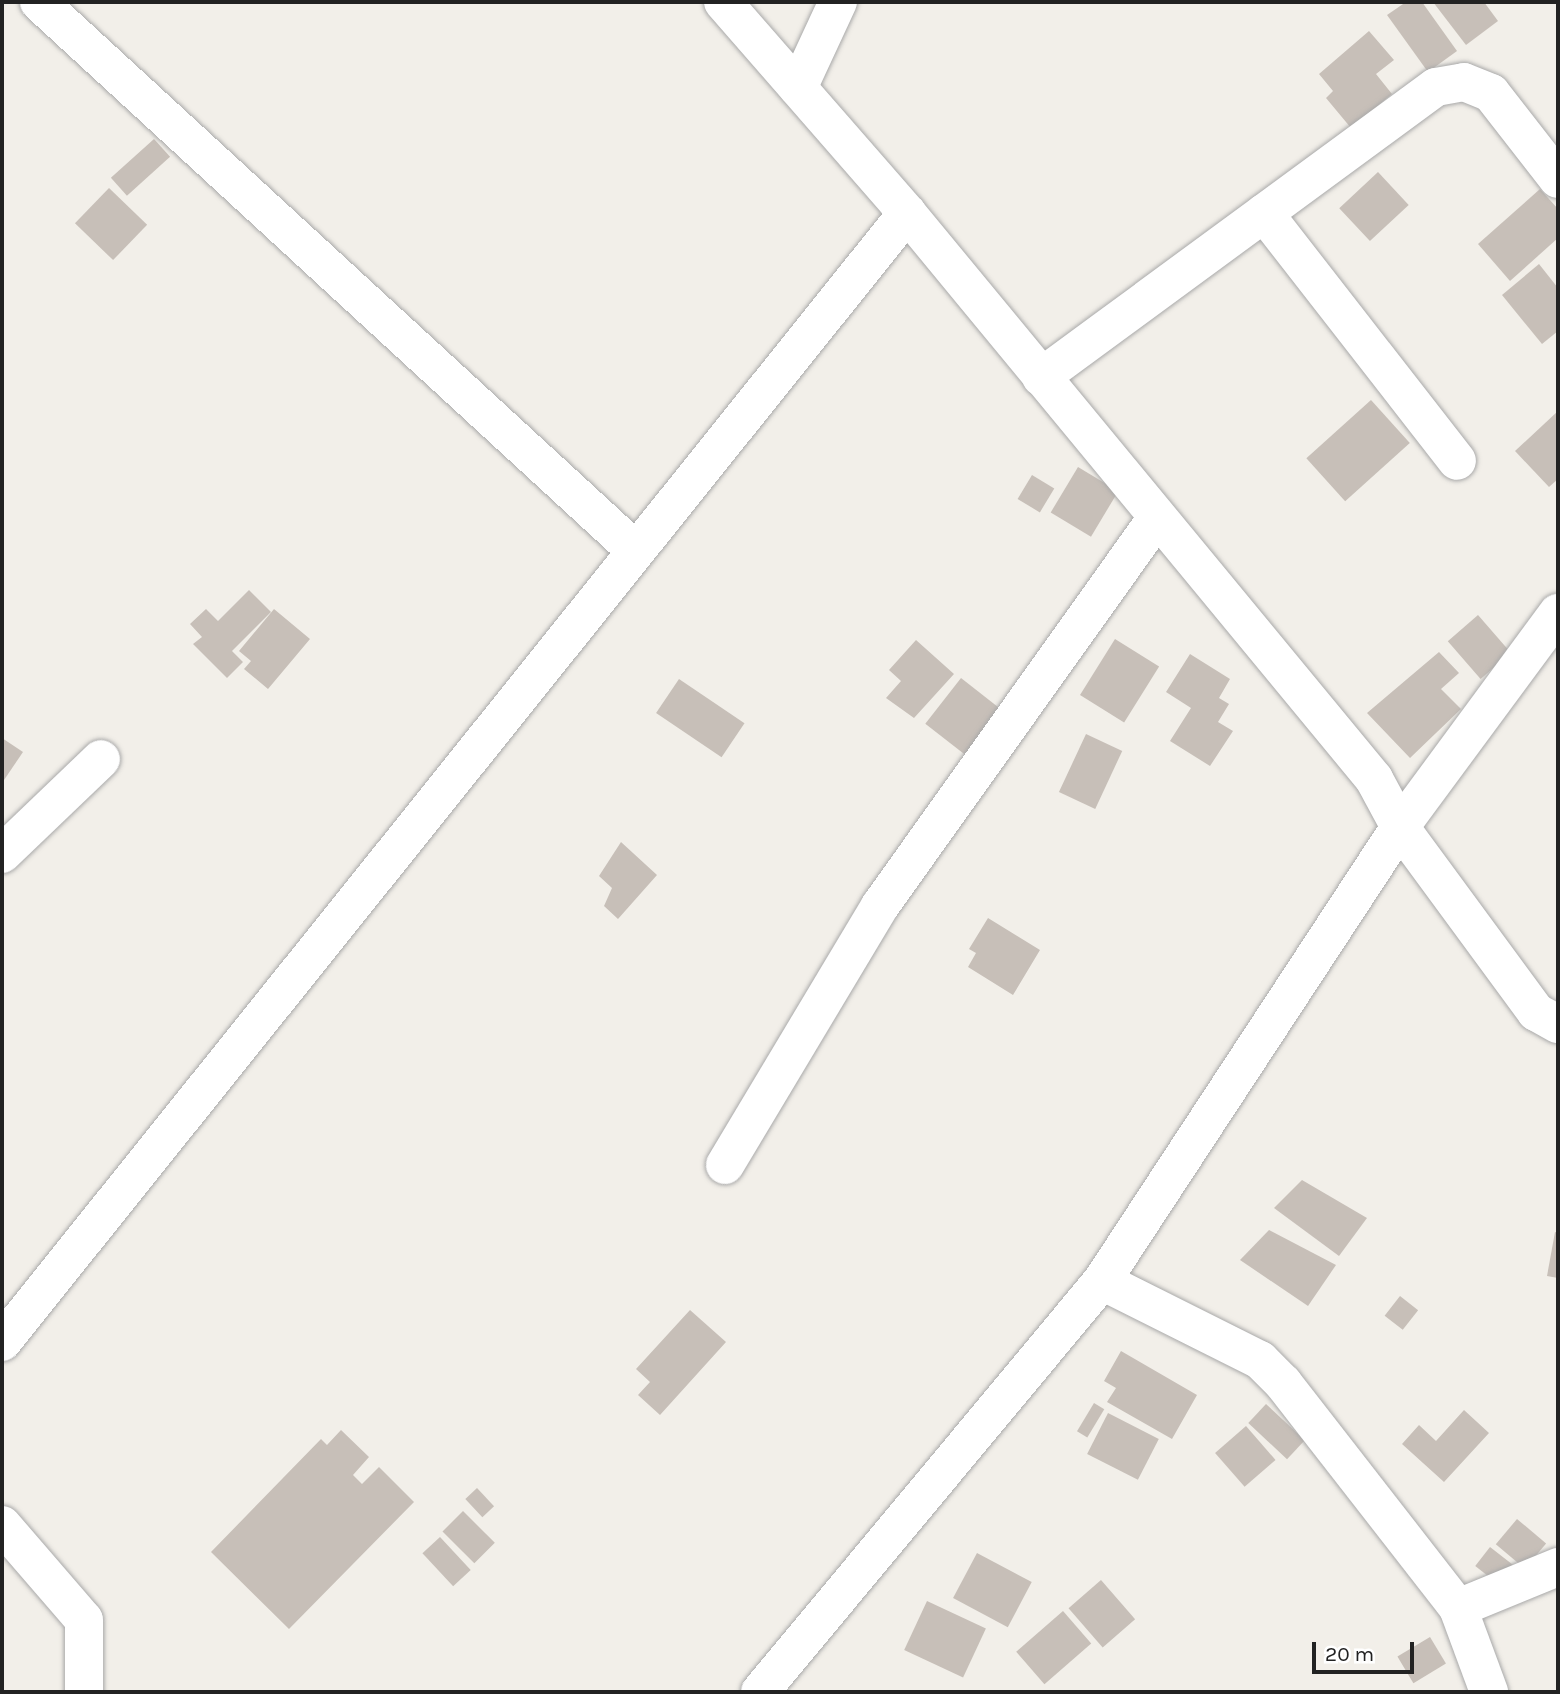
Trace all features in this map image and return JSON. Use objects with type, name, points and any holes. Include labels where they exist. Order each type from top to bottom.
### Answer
[{"type":"street","points":[[39,2],[636,551]]},
{"type":"street","points":[[723,2],[907,213],[1156,519],[1374,779],[1400,827],[1536,1012],[1558,1024]]},
{"type":"street","points":[[798,88],[838,2]]},
{"type":"street","points":[[1041,377],[1436,87],[1464,82],[1491,93],[1558,179]]},
{"type":"street","points":[[2,1342],[907,213]]},
{"type":"street","points":[[1264,213],[1457,461]]},
{"type":"street","points":[[725,1165],[880,906],[1156,519]]},
{"type":"street","points":[[760,1692],[1102,1281],[1400,827],[1558,613]]},
{"type":"street","points":[[2,854],[101,759]]},
{"type":"street","points":[[1102,1281],[1260,1360],[1458,1608],[1489,1692]]},
{"type":"street","points":[[2,1525],[83,1620],[83,1692]]},
{"type":"street","points":[[1458,1608],[1558,1567]]},
{"type":"building","points":[[1406,2],[1422,2],[1457,51],[1428,72],[1387,15]]},
{"type":"building","points":[[1433,2],[1484,2],[1498,21],[1466,45]]},
{"type":"building","points":[[1369,31],[1394,60],[1376,74],[1392,94],[1351,128],[1326,98],[1333,91],[1319,74]]},
{"type":"building","points":[[154,139],[170,157],[127,196],[111,178]]},
{"type":"building","points":[[1378,172],[1409,205],[1370,241],[1339,208]]},
{"type":"building","points":[[109,188],[147,225],[113,260],[75,223]]},
{"type":"building","points":[[1540,189],[1558,209],[1558,238],[1510,281],[1478,244]]},
{"type":"building","points":[[1539,264],[1558,288],[1558,331],[1542,344],[1502,295]]},
{"type":"building","points":[[1371,400],[1410,443],[1345,501],[1306,458]]},
{"type":"building","points":[[1558,411],[1558,479],[1549,487],[1515,451]]},
{"type":"building","points":[[1078,467],[1118,491],[1091,537],[1051,512]]},
{"type":"building","points":[[1032,475],[1054,488],[1040,512],[1018,499]]},
{"type":"building","points":[[249,590],[271,612],[232,651],[243,662],[227,678],[193,644],[202,637],[190,624],[206,609],[218,621]]},
{"type":"building","points":[[274,609],[310,639],[268,689],[244,669],[251,661],[239,651]]},
{"type":"building","points":[[1478,615],[1511,653],[1481,679],[1448,641]]},
{"type":"building","points":[[1115,639],[1159,667],[1124,723],[1080,695]]},
{"type":"building","points":[[916,640],[954,674],[914,718],[886,698],[901,681],[889,670]]},
{"type":"building","points":[[1439,652],[1459,673],[1441,689],[1461,709],[1410,758],[1367,713]]},
{"type":"building","points":[[1190,654],[1230,679],[1219,698],[1229,704],[1218,722],[1233,731],[1210,766],[1170,741],[1191,708],[1166,692]]},
{"type":"building","points":[[961,678],[1003,711],[967,756],[925,724]]},
{"type":"building","points":[[679,679],[744,723],[722,757],[656,713]]},
{"type":"building","points":[[1086,734],[1122,751],[1095,809],[1059,792]]},
{"type":"building","points":[[2,738],[23,752],[2,783]]},
{"type":"building","points":[[621,842],[657,875],[618,919],[604,906],[612,888],[599,876]]},
{"type":"building","points":[[988,918],[1040,950],[1013,995],[968,967],[976,953],[969,949]]},
{"type":"building","points":[[1302,1180],[1367,1218],[1339,1256],[1274,1208]]},
{"type":"building","points":[[1269,1230],[1336,1265],[1308,1306],[1240,1260]]},
{"type":"building","points":[[1555,1232],[1558,1233],[1558,1278],[1547,1276]]},
{"type":"building","points":[[1400,1296],[1418,1310],[1403,1330],[1385,1316]]},
{"type":"building","points":[[690,1310],[726,1342],[660,1415],[638,1395],[650,1382],[636,1369]]},
{"type":"building","points":[[1121,1351],[1197,1395],[1172,1439],[1107,1402],[1116,1388],[1104,1381]]},
{"type":"building","points":[[1094,1403],[1104,1409],[1087,1437],[1077,1431]]},
{"type":"building","points":[[1266,1404],[1305,1440],[1287,1459],[1248,1423]]},
{"type":"building","points":[[1464,1410],[1489,1433],[1444,1482],[1402,1444],[1419,1425],[1436,1441]]},
{"type":"building","points":[[1108,1413],[1159,1439],[1138,1480],[1087,1454]]},
{"type":"building","points":[[1246,1426],[1276,1460],[1245,1487],[1215,1453]]},
{"type":"building","points":[[341,1430],[369,1457],[353,1475],[362,1484],[379,1467],[414,1502],[289,1629],[211,1552],[321,1439],[327,1445]]},
{"type":"building","points":[[477,1488],[494,1506],[482,1517],[465,1499]]},
{"type":"building","points":[[463,1511],[495,1543],[474,1563],[442,1532]]},
{"type":"building","points":[[1517,1519],[1546,1543],[1525,1569],[1496,1544]]},
{"type":"building","points":[[440,1537],[471,1570],[453,1586],[422,1553]]},
{"type":"building","points":[[1490,1547],[1516,1567],[1501,1586],[1475,1566]]},
{"type":"building","points":[[977,1553],[1032,1582],[1008,1627],[953,1598]]},
{"type":"building","points":[[1101,1580],[1135,1619],[1103,1647],[1069,1608]]},
{"type":"building","points":[[927,1601],[986,1628],[963,1677],[904,1650]]},
{"type":"building","points":[[1063,1611],[1091,1643],[1044,1684],[1016,1652]]},
{"type":"building","points":[[1430,1637],[1446,1664],[1413,1683],[1397,1657]]}]
